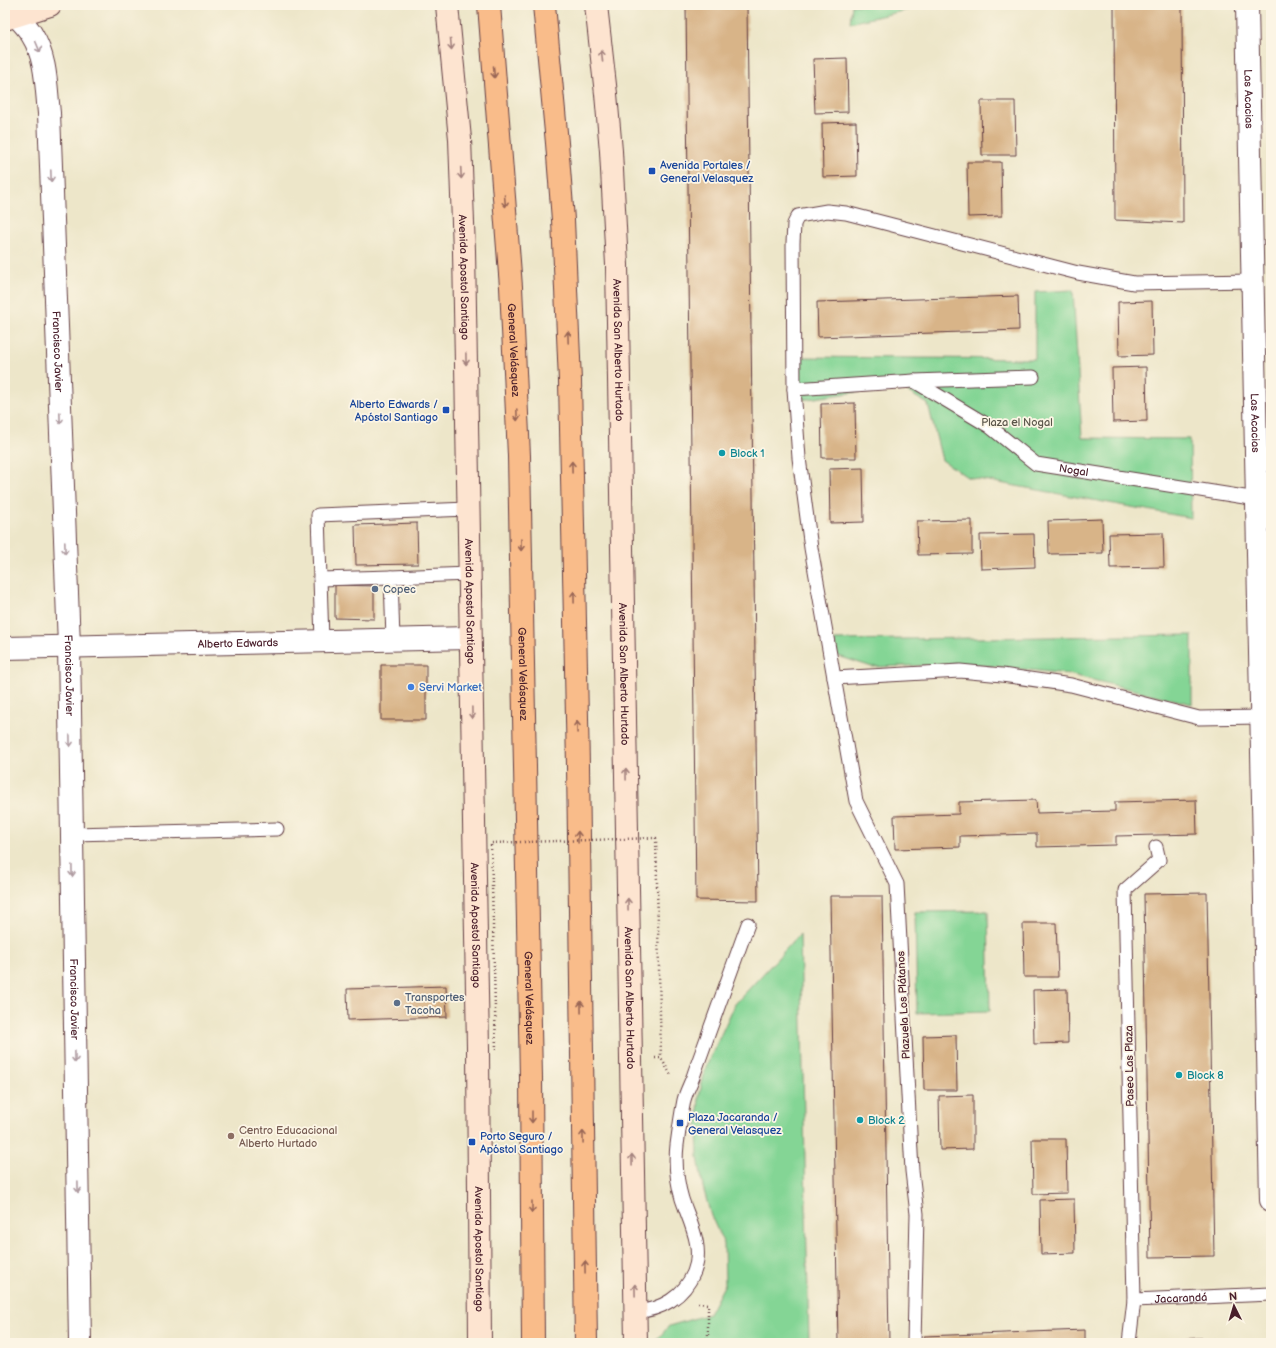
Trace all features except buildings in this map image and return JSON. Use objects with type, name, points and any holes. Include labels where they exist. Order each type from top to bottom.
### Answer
[{"type":"highway","name":"General Velásquez","points":[[489,5],[511,287],[519,456],[531,1078],[533,1343]]},
{"type":"highway","points":[[544,5],[563,220],[570,381],[578,766],[586,1343]]},
{"type":"highway","points":[[526,1343],[533,1301]]},
{"type":"highway","points":[[586,1306],[592,1343]]},
{"type":"main road","points":[[9,13],[50,5]]},
{"type":"main road","name":"Avenida Apostol Santiago","points":[[447,5],[460,139],[462,192],[478,1050],[480,1343]]},
{"type":"main road","name":"Avenida San Alberto Hurtado","points":[[596,5],[610,137],[617,265],[636,1343]]},
{"type":"street","name":"Las Acacias","points":[[1247,5],[1261,717],[1266,752],[1271,1200]]},
{"type":"street","name":"Francisco Javier","points":[[9,13],[32,35],[42,56],[49,113],[69,646],[80,1343]]},
{"type":"street","name":"Alberto Edwards","points":[[5,648],[470,638]]},
{"type":"lane","name":"Plazuela Los Plátanos","points":[[914,1343],[917,1214],[912,1171],[897,884],[856,801],[811,548],[799,458],[794,389],[794,224],[798,216],[827,211],[846,213],[1071,271],[1134,283],[1252,281]]},
{"type":"lane","points":[[794,389],[914,381],[1033,377]]},
{"type":"lane","name":"Nogal","points":[[914,381],[989,426],[1036,464],[1257,499]]},
{"type":"lane","points":[[322,641],[318,515],[468,509]]},
{"type":"lane","points":[[320,579],[469,574]]},
{"type":"lane","points":[[391,577],[393,640]]},
{"type":"lane","points":[[834,678],[960,672],[1002,675],[1071,685],[1199,718],[1261,717]]},
{"type":"lane","points":[[72,834],[277,829]]},
{"type":"lane","name":"Paseo Las Plaza","points":[[1134,1300],[1125,890],[1158,860],[1156,847]]},
{"type":"lane","points":[[635,1312],[648,1311],[672,1301],[682,1292],[689,1282],[694,1270],[698,1246],[682,1198],[677,1163],[677,1146],[685,1099],[748,924]]},
{"type":"lane","name":"Jacarandá","points":[[1134,1300],[1271,1294]]},
{"type":"lane","points":[[1129,1343],[1134,1300]]},
{"type":"path","points":[[496,1050],[491,842],[656,838],[661,1058]]},
{"type":"path","points":[[672,1301],[708,1304],[708,1335],[706,1343]]},
{"type":"green space","points":[[852,5],[929,5],[850,23]]},
{"type":"green space","name":"Plaza el Nogal","points":[[1073,290],[1082,438],[1190,439],[1191,518],[967,477],[942,460],[928,404],[898,386],[801,400],[799,357],[1035,359],[1035,292]]},
{"type":"green space","points":[[1192,635],[1192,704],[1068,674],[971,664],[872,667],[838,656],[834,640]]},
{"type":"green space","points":[[988,911],[990,1011],[917,1013],[915,912]]},
{"type":"green space","points":[[800,934],[809,1343],[654,1343],[669,1326],[709,1314],[725,1284],[724,1244],[711,1216],[703,1187],[698,1157],[697,1126],[699,1096],[706,1067],[735,1004]]},
{"type":"place","name":"Avenida Portales / General Velasquez","points":[[652,171]]},
{"type":"place","name":"Alberto Edwards / Apóstol Santiago","points":[[446,410]]},
{"type":"place","name":"Block 1","points":[[722,453]]},
{"type":"place","name":"Copec","points":[[375,589]]},
{"type":"place","name":"Servi Market","points":[[411,687]]},
{"type":"place","name":"Transportes Tacoha","points":[[397,1003]]},
{"type":"place","name":"Block 8","points":[[1179,1075]]},
{"type":"place","name":"Block 2","points":[[860,1120]]},
{"type":"place","name":"Plaza Jacaranda / General Velasquez","points":[[680,1123]]},
{"type":"place","name":"Centro Educacional Alberto Hurtado","points":[[231,1136]]},
{"type":"place","name":"Porto Seguro / Apóstol Santiago","points":[[472,1142]]}]
